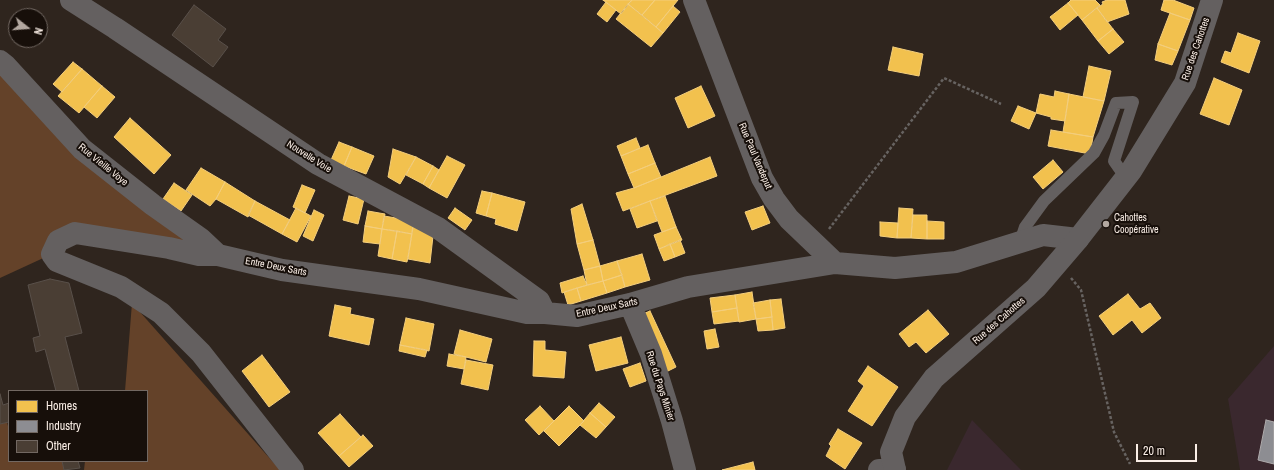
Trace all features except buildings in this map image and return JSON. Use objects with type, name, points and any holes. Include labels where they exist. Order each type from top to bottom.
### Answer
[{"type":"street","name":"Nouvelle Voie","points":[[71,0],[318,164],[438,228],[539,301],[545,313]]},
{"type":"street","name":"Rue Paul Vandeput","points":[[694,0],[762,178],[774,199],[789,219],[835,263]]},
{"type":"street","name":"Rue des Cahottes","points":[[895,470],[891,452],[905,417],[934,378],[1036,288],[1078,240],[1126,178],[1185,83],[1212,0]]},
{"type":"street","name":"Rue Vieille Voye","points":[[0,61],[82,149],[153,205],[201,239],[218,255]]},
{"type":"street","name":"Entre Deux Sarts","points":[[294,470],[201,353],[161,313],[120,287],[57,261],[52,254],[58,241],[75,233],[169,248],[199,255],[218,255],[282,270],[419,289],[527,313],[577,316],[630,304],[688,287],[835,263]]},
{"type":"street","points":[[835,263],[895,268],[956,262],[1043,235],[1078,240]]},
{"type":"street","name":"Rue du Pays Minier","points":[[630,304],[651,354],[672,421],[685,470]]},
{"type":"street","points":[[879,470],[895,470]]},
{"type":"lane","points":[[1020,242],[1025,227],[1044,201],[1094,152],[1104,134],[1116,103],[1133,102],[1114,161],[1126,178]]},
{"type":"path","points":[[817,245],[944,78],[1001,104]]},
{"type":"path","points":[[1058,263],[1081,290],[1114,432],[1130,464]]},
{"type":"shaded area","points":[[0,61],[25,88],[218,255],[75,233],[52,254],[0,278]]},
{"type":"shaded area","points":[[132,303],[280,470],[84,470],[85,462],[148,462],[148,390],[125,390]]},
{"type":"shaded area","points":[[1274,346],[1274,470],[1240,470],[1228,399]]},
{"type":"shaded area","points":[[972,420],[1021,470],[947,470]]},
{"type":"shaded area","points":[[7,422],[8,426],[8,462],[62,462],[64,470],[0,470],[0,424]]},
{"type":"place","name":"Cahottes Coopérative","points":[[1106,224]]}]
